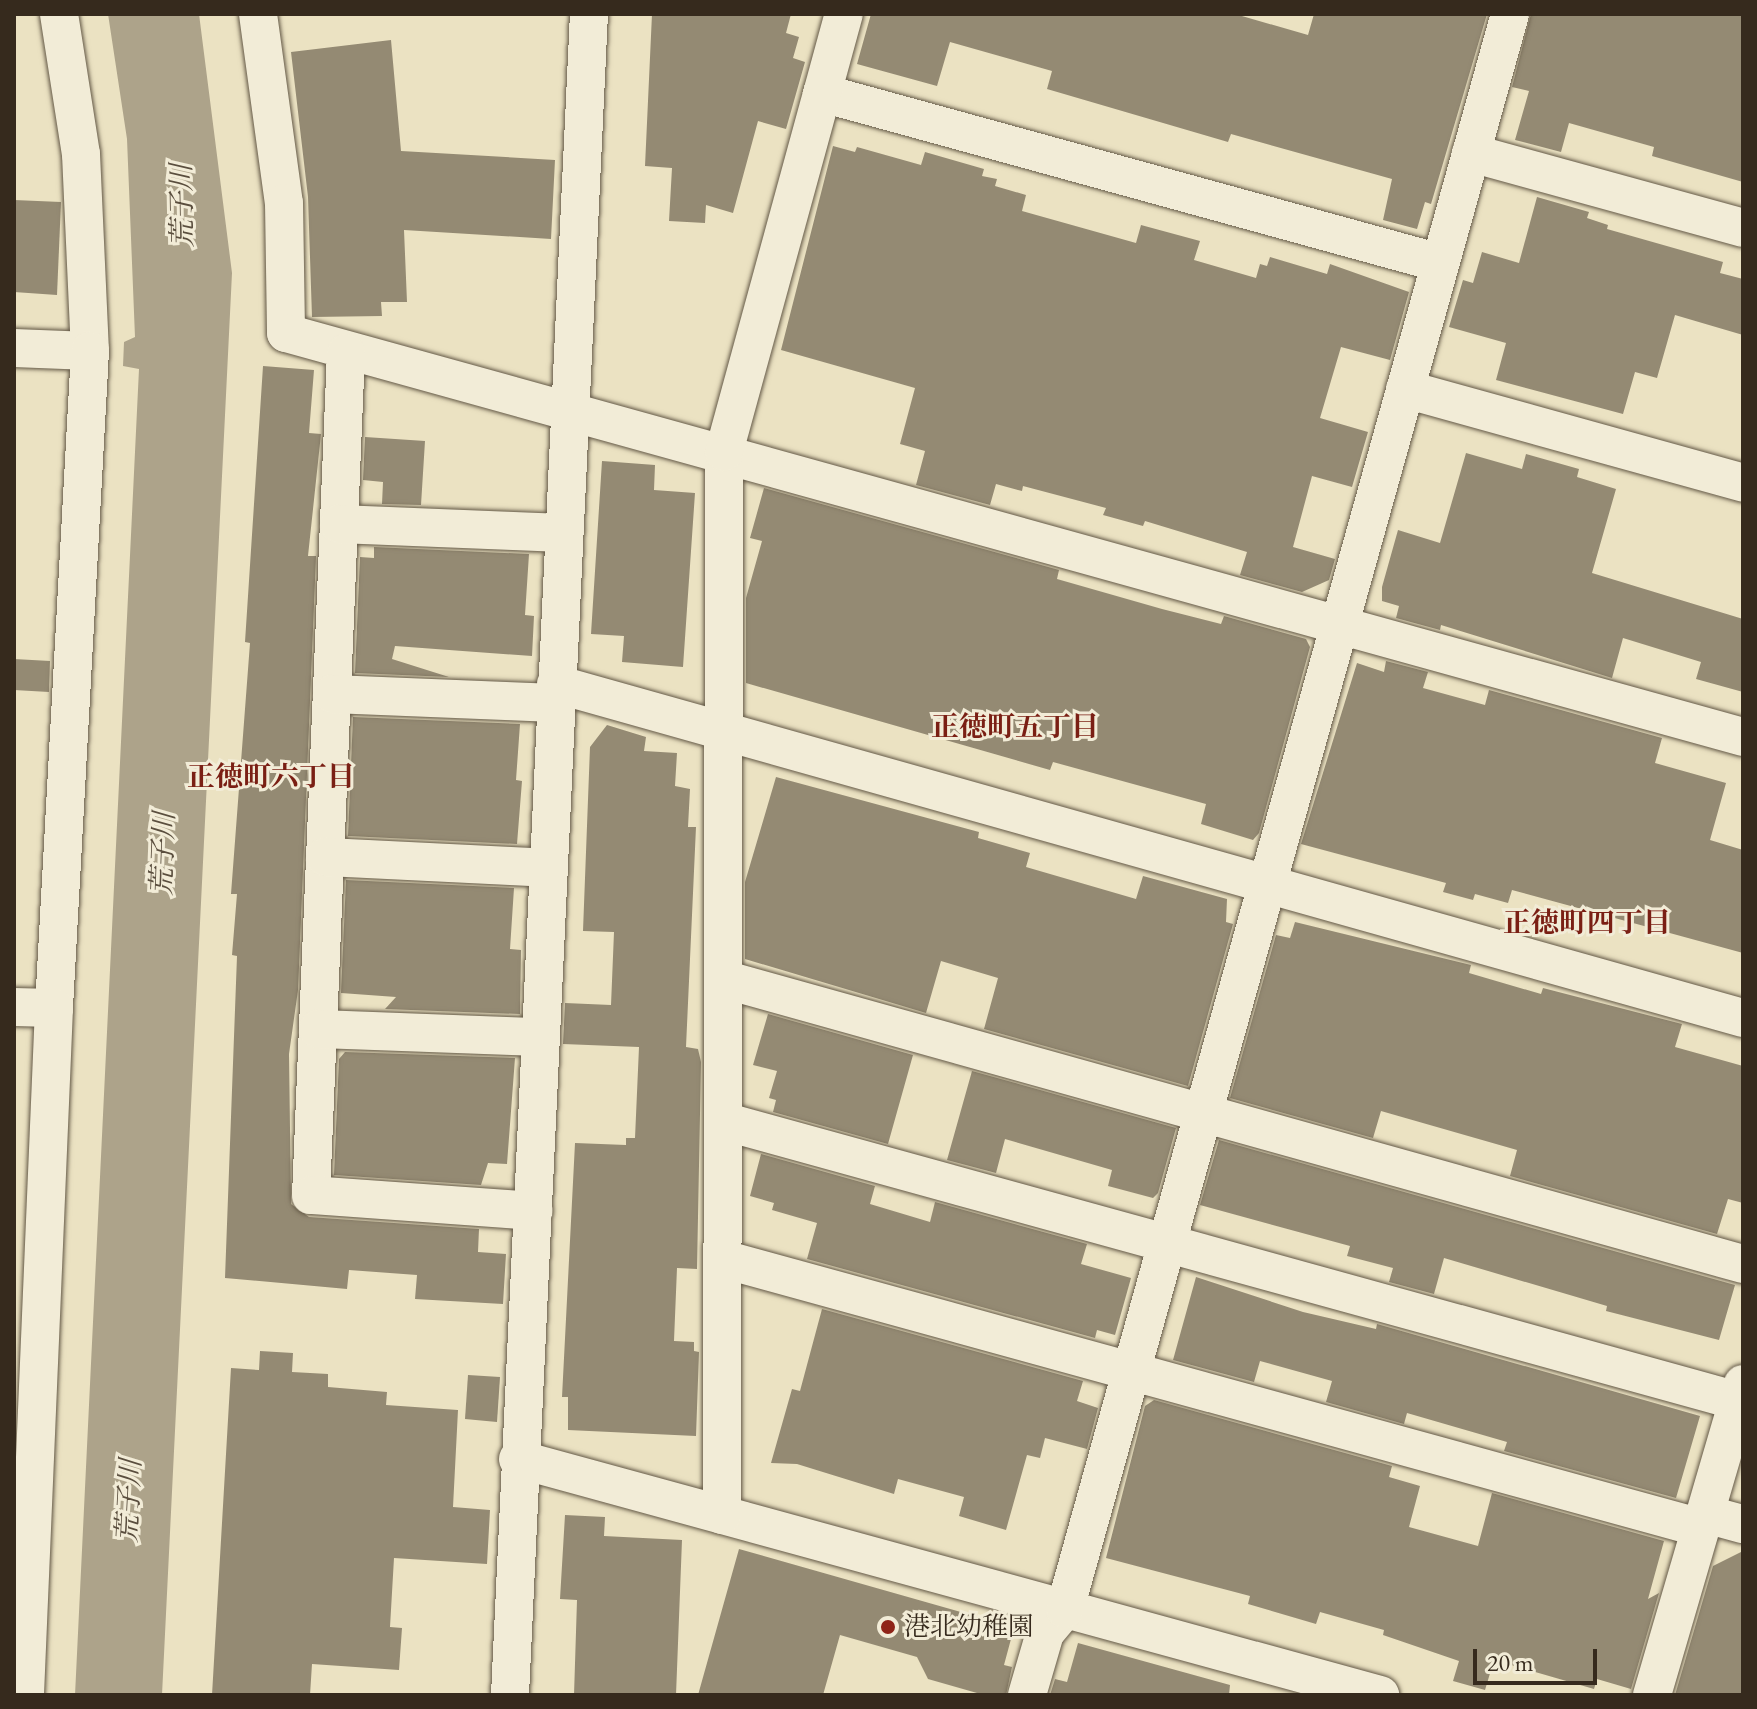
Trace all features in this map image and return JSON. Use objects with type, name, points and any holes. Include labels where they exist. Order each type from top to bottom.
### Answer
[{"type":"street","points":[[25,1695],[54,1008],[90,351],[81,154],[59,14]]},
{"type":"street","points":[[258,14],[284,203],[286,333],[346,353],[724,452],[1743,737]]},
{"type":"street","points":[[510,1695],[518,1459],[533,1211],[589,14]]},
{"type":"street","points":[[722,1515],[724,452],[844,14]]},
{"type":"street","points":[[1027,1695],[1045,1633],[1065,1609],[1510,14]]},
{"type":"street","points":[[822,93],[1440,263]]},
{"type":"street","points":[[1471,153],[1743,228]]},
{"type":"street","points":[[14,348],[90,351]]},
{"type":"street","points":[[346,353],[311,1195],[533,1211]]},
{"type":"street","points":[[1405,389],[1743,483]]},
{"type":"street","points":[[339,524],[563,533]]},
{"type":"street","points":[[332,694],[556,693],[724,731],[1743,1018]]},
{"type":"street","points":[[325,857],[548,868]]},
{"type":"street","points":[[723,979],[1743,1264]]},
{"type":"street","points":[[14,1007],[54,1008]]},
{"type":"street","points":[[318,1029],[541,1037]]},
{"type":"street","points":[[723,1121],[1167,1243],[1741,1392],[1652,1695]]},
{"type":"street","points":[[723,1259],[1703,1521],[1743,1524]]},
{"type":"street","points":[[518,1459],[1380,1695]]},
{"type":"water","name":"荒子川","points":[[108,14],[199,14],[232,273],[162,1695],[75,1695],[139,369],[123,366],[124,342],[135,337],[127,139]]},
{"type":"building","points":[[652,14],[791,14],[786,33],[799,37],[793,58],[805,62],[786,129],[758,121],[733,213],[706,205],[705,223],[669,221],[672,168],[645,166]]},
{"type":"building","points":[[871,14],[1235,14],[1308,35],[1314,14],[1487,14],[1431,204],[1425,202],[1417,229],[1383,220],[1392,179],[1231,134],[1228,142],[1047,89],[1052,71],[950,42],[937,86],[857,64]]},
{"type":"building","points":[[1531,14],[1743,14],[1743,182],[1652,156],[1654,147],[1569,123],[1561,152],[1515,140],[1529,91],[1512,87]]},
{"type":"building","points":[[391,40],[401,151],[555,160],[551,239],[404,230],[407,302],[381,302],[382,316],[312,317],[308,197],[291,52]]},
{"type":"building","points":[[833,146],[855,152],[857,147],[921,165],[925,152],[984,169],[982,176],[997,179],[995,186],[1026,195],[1022,211],[1136,243],[1141,225],[1200,241],[1194,260],[1256,278],[1260,264],[1267,266],[1270,257],[1327,274],[1330,264],[1409,292],[1390,360],[1341,347],[1320,418],[1368,432],[1352,487],[1312,476],[1293,547],[1335,559],[1329,580],[1302,592],[1240,575],[1247,552],[1145,521],[1143,526],[1103,515],[1106,508],[1023,486],[1022,491],[996,484],[990,505],[916,485],[925,451],[900,444],[915,388],[781,350]]},
{"type":"building","points":[[1537,197],[1589,212],[1587,218],[1608,225],[1607,229],[1723,262],[1720,273],[1743,279],[1743,335],[1675,315],[1657,378],[1635,372],[1623,414],[1496,380],[1506,343],[1449,327],[1463,280],[1473,283],[1482,252],[1519,263]]},
{"type":"building","points":[[14,200],[61,202],[57,295],[14,292]]},
{"type":"building","points":[[263,366],[314,370],[309,433],[321,434],[308,556],[316,556],[298,990],[289,1054],[291,1204],[309,1217],[479,1229],[478,1252],[506,1254],[503,1304],[415,1299],[417,1275],[349,1270],[347,1289],[225,1278],[237,956],[232,955],[237,894],[231,894],[250,643],[245,642]]},
{"type":"building","points":[[365,437],[425,441],[421,505],[382,504],[383,482],[363,480]]},
{"type":"building","points":[[1466,453],[1522,469],[1526,454],[1579,469],[1577,477],[1616,489],[1592,573],[1743,619],[1743,692],[1696,679],[1701,662],[1623,638],[1612,678],[1441,625],[1440,630],[1396,618],[1399,606],[1382,601],[1382,587],[1398,530],[1440,543]]},
{"type":"building","points":[[602,461],[655,465],[654,490],[695,493],[683,667],[622,662],[624,636],[591,634]]},
{"type":"building","points":[[764,488],[1059,570],[1057,579],[1162,609],[1221,624],[1224,616],[1306,639],[1310,647],[1259,833],[1253,840],[1201,824],[1206,804],[1053,762],[1050,770],[746,683],[746,598],[762,541],[750,538]]},
{"type":"building","points":[[374,547],[529,554],[525,615],[534,616],[532,656],[395,646],[392,659],[449,677],[355,673],[360,557],[374,558]]},
{"type":"building","points":[[14,659],[50,661],[49,692],[14,690]]},
{"type":"building","points":[[1386,661],[1428,672],[1423,688],[1485,705],[1489,690],[1662,738],[1655,763],[1726,783],[1710,840],[1743,850],[1743,953],[1512,890],[1508,903],[1475,894],[1473,900],[1443,892],[1446,883],[1301,844],[1357,663],[1384,672]]},
{"type":"building","points":[[353,717],[520,724],[516,780],[522,781],[517,844],[348,836]]},
{"type":"building","points":[[607,725],[646,737],[644,751],[677,753],[675,786],[690,789],[688,827],[696,827],[686,1047],[698,1049],[701,1062],[697,1269],[677,1268],[674,1341],[694,1342],[694,1351],[699,1352],[696,1436],[568,1430],[568,1397],[562,1397],[575,1143],[626,1145],[626,1138],[635,1138],[639,1047],[563,1044],[565,1003],[611,1005],[614,932],[583,931],[590,747]]},
{"type":"building","points":[[776,777],[979,832],[978,838],[1030,853],[1026,867],[1136,899],[1143,876],[1227,899],[1226,922],[1233,924],[1188,1086],[984,1029],[998,978],[941,961],[926,1013],[745,959],[745,882]]},
{"type":"building","points":[[346,880],[514,888],[510,949],[521,950],[520,1014],[385,1009],[396,997],[341,993]]},
{"type":"building","points":[[1295,922],[1471,965],[1469,973],[1541,994],[1543,988],[1682,1024],[1675,1047],[1743,1066],[1743,1203],[1728,1199],[1717,1234],[1510,1176],[1517,1150],[1381,1111],[1373,1138],[1230,1098],[1276,935],[1290,938]]},
{"type":"building","points":[[768,1014],[913,1055],[888,1144],[773,1112],[776,1100],[769,1098],[777,1071],[753,1065]]},
{"type":"building","points":[[345,1052],[515,1058],[507,1164],[488,1163],[481,1185],[334,1175],[339,1059]]},
{"type":"building","points":[[972,1071],[1176,1128],[1158,1193],[1153,1198],[1108,1186],[1112,1170],[1005,1139],[996,1173],[947,1160]]},
{"type":"building","points":[[1219,1140],[1735,1285],[1719,1340],[1606,1311],[1607,1306],[1444,1258],[1434,1294],[1389,1282],[1393,1268],[1347,1256],[1350,1246],[1200,1205]]},
{"type":"building","points":[[761,1154],[875,1186],[870,1204],[930,1222],[935,1202],[1087,1244],[1081,1264],[1131,1278],[1115,1335],[1097,1330],[1095,1338],[807,1259],[817,1223],[772,1210],[774,1203],[750,1196]]},
{"type":"building","points":[[1196,1277],[1303,1312],[1376,1329],[1377,1324],[1700,1416],[1676,1498],[1504,1451],[1507,1442],[1407,1413],[1404,1424],[1326,1402],[1332,1381],[1260,1361],[1254,1382],[1173,1360]]},
{"type":"building","points":[[822,1309],[1083,1381],[1077,1401],[1098,1408],[1087,1449],[1045,1438],[1040,1458],[1027,1455],[1006,1530],[959,1516],[964,1497],[898,1479],[894,1494],[797,1464],[771,1463],[792,1389],[800,1391]]},
{"type":"building","points":[[260,1351],[293,1353],[292,1372],[328,1374],[328,1387],[387,1392],[386,1405],[458,1410],[453,1507],[490,1510],[487,1564],[394,1558],[390,1627],[402,1628],[399,1670],[312,1664],[310,1695],[212,1695],[231,1368],[259,1370]]},
{"type":"building","points":[[468,1375],[500,1377],[497,1422],[465,1419]]},
{"type":"building","points":[[1154,1400],[1392,1466],[1389,1477],[1420,1486],[1409,1527],[1478,1546],[1492,1493],[1664,1541],[1648,1599],[1659,1593],[1631,1689],[1597,1679],[1594,1689],[1494,1660],[1485,1690],[1453,1681],[1459,1661],[1383,1635],[1384,1630],[1320,1612],[1316,1624],[1248,1604],[1250,1596],[1106,1558],[1145,1406]]},
{"type":"building","points":[[565,1515],[605,1517],[604,1536],[682,1540],[676,1695],[574,1695],[577,1600],[560,1599]]},
{"type":"building","name":"港北幼稚園","points":[[739,1549],[1003,1624],[1011,1639],[1004,1665],[1012,1667],[1006,1695],[984,1695],[928,1679],[917,1657],[840,1635],[823,1695],[698,1695]]},
{"type":"building","points":[[1743,1551],[1743,1695],[1675,1695],[1713,1566]]},
{"type":"building","points":[[1078,1643],[1230,1685],[1229,1695],[1050,1695],[1055,1679],[1067,1682]]},
{"type":"place","name":"港北幼稚園","points":[[888,1627]]},
{"type":"district","name":"正徳町五丁目","points":[[1015,726]]},
{"type":"district","name":"正徳町六丁目","points":[[271,776]]},
{"type":"district","name":"正徳町四丁目","points":[[1587,922]]}]
